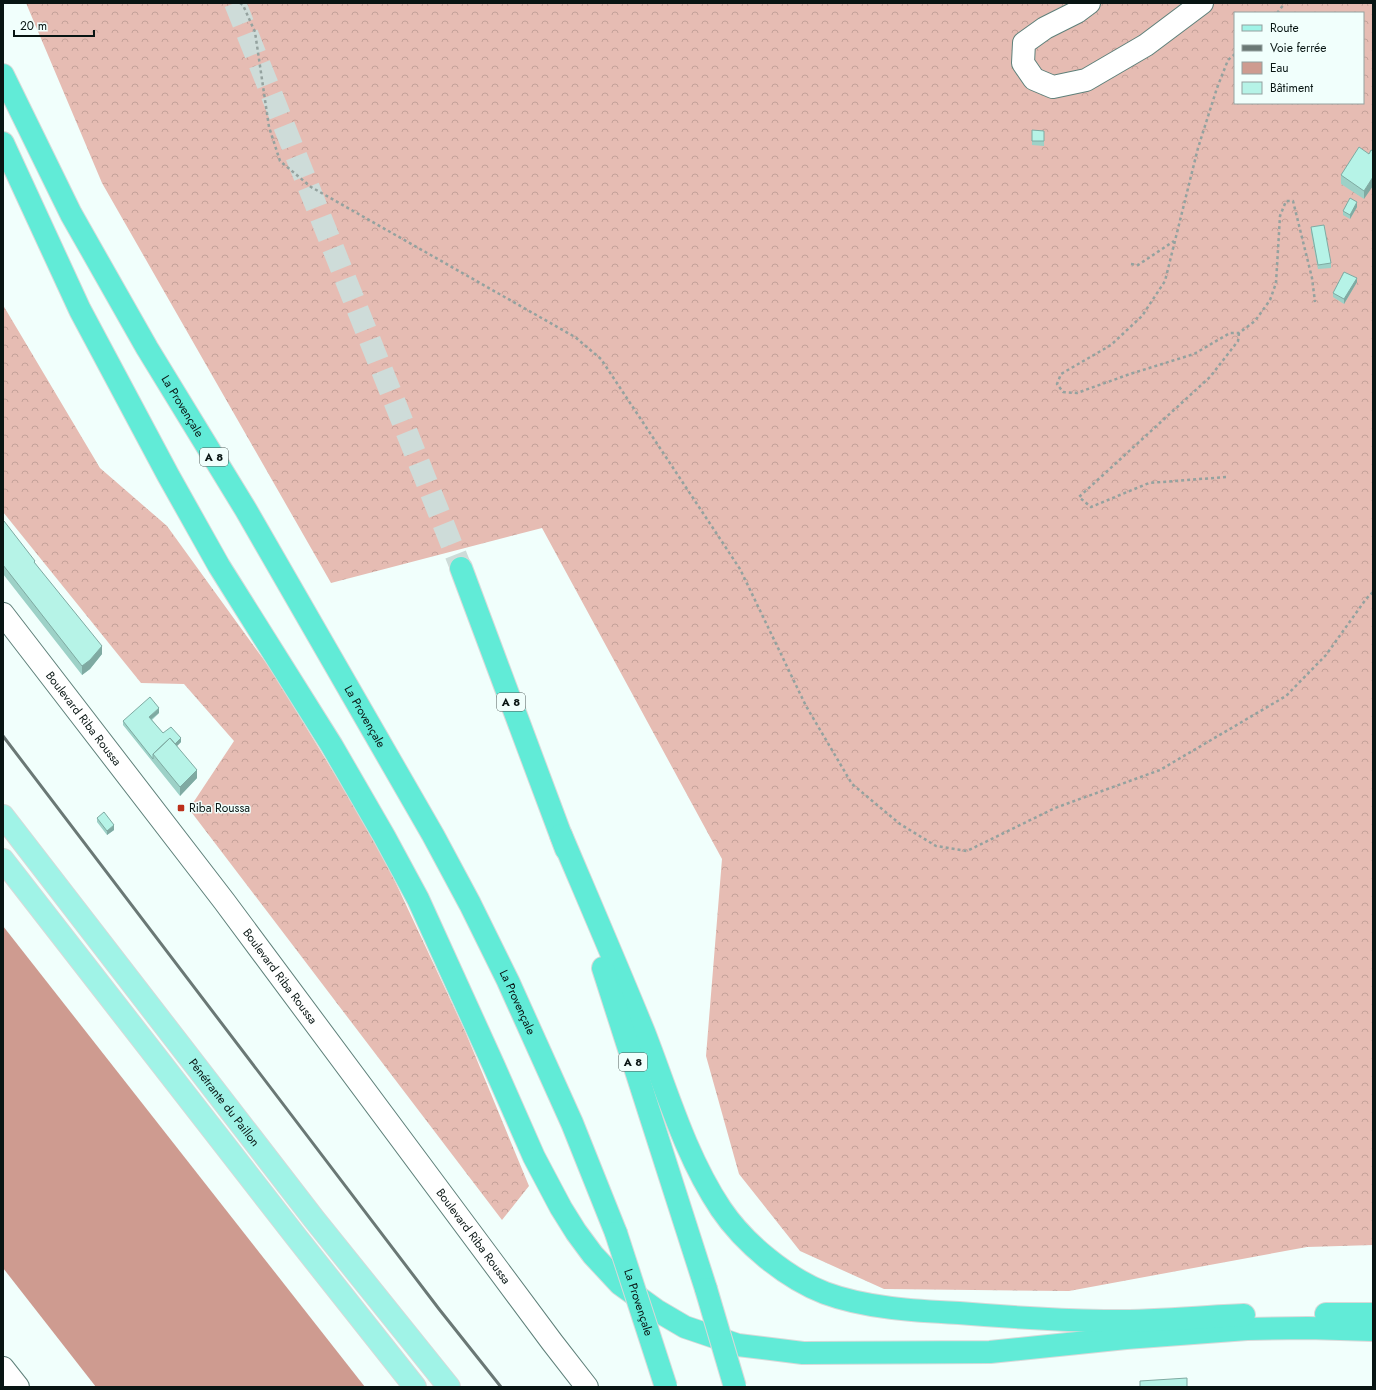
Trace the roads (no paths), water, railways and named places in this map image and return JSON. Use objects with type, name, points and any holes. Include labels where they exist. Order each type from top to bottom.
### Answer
[{"type":"highway","name":"La Provençale","points":[[3,75],[71,214],[147,348],[258,531],[433,835],[470,904],[508,981],[569,1116],[616,1233],[666,1387]]},
{"type":"highway","points":[[3,143],[80,310],[168,475],[219,566],[332,746],[384,836],[418,899],[534,1157],[560,1208],[593,1255],[620,1284],[656,1310],[685,1327],[738,1345],[803,1353],[990,1352],[1126,1338],[1247,1329],[1308,1328],[1373,1330]]},
{"type":"highway","name":"A 8","points":[[461,568],[561,836],[706,1289],[735,1387]]},
{"type":"highway","points":[[561,836],[641,1026],[686,1143],[700,1173],[722,1210],[746,1238],[768,1258],[797,1280],[824,1292],[852,1301],[938,1312],[1012,1317],[1105,1321],[1244,1315],[1373,1314]]},
{"type":"main road","name":"Pénétrante du Paillon","points":[[3,816],[314,1219],[449,1387]]},
{"type":"main road","points":[[3,860],[296,1238],[415,1387]]},
{"type":"street","points":[[1089,3],[1077,12],[1045,28],[1024,43],[1023,63],[1034,79],[1053,87],[1086,80],[1146,45],[1202,3]]},
{"type":"street","name":"Boulevard Riba Roussa","points":[[3,614],[215,888],[587,1387]]},
{"type":"street","points":[[3,1368],[18,1387]]},
{"type":"water","points":[[3,926],[365,1387],[96,1387],[3,1268]]},
{"type":"tunnel","points":[[235,3],[461,568]]},
{"type":"railway","points":[[3,736],[439,1309],[501,1387]]},
{"type":"place","name":"Riba Roussa","points":[[181,808]]}]
